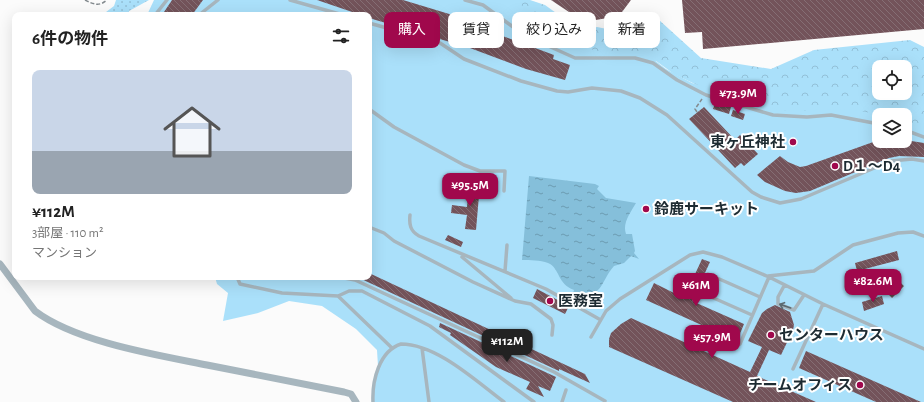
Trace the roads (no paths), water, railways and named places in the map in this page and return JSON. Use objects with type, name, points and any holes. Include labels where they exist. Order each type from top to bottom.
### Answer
[{"type":"street","points":[[0,264],[35,311],[55,323],[82,334],[124,347],[344,392],[351,394],[356,402]]},
{"type":"lane","points":[[157,12],[167,0]]},
{"type":"lane","points":[[203,12],[218,0]]},
{"type":"lane","points":[[290,0],[332,12]]},
{"type":"lane","points":[[465,0],[483,5],[524,34],[575,58],[635,58],[653,63],[677,80],[706,95],[773,115],[807,117],[831,115],[872,123]]},
{"type":"lane","points":[[372,24],[440,43],[464,59],[522,81],[543,87],[568,92],[602,89],[631,94],[653,105],[667,115],[752,192],[771,201],[787,203],[801,199],[890,161],[900,159],[924,161]]},
{"type":"lane","points":[[372,111],[394,127],[464,165],[480,170],[505,171],[504,191]]},
{"type":"lane","points":[[912,133],[924,138]]},
{"type":"lane","points":[[410,215],[411,228],[414,234],[459,254],[505,271],[555,294],[600,319]]},
{"type":"lane","points":[[372,228],[384,233],[394,241],[472,282],[515,301],[531,304],[551,319],[553,324],[552,335]]},
{"type":"lane","points":[[767,276],[814,271],[853,245],[898,233],[913,232],[924,236]]},
{"type":"lane","points":[[505,271],[507,245]]},
{"type":"lane","points":[[590,336],[606,311],[620,299],[695,253],[708,252],[767,276],[784,286],[924,349]]},
{"type":"lane","points":[[459,254],[515,301]]},
{"type":"lane","points":[[752,315],[700,292],[708,274],[760,296]]},
{"type":"lane","points":[[740,344],[767,276]]},
{"type":"lane","points":[[238,280],[240,284],[282,293],[338,296],[349,291],[362,291],[417,317],[534,402]]},
{"type":"lane","points":[[355,280],[554,372],[605,401]]},
{"type":"lane","points":[[784,286],[778,297],[778,304],[794,310],[804,295]]},
{"type":"lane","points":[[338,296],[392,348]]},
{"type":"lane","points":[[793,369],[823,304]]},
{"type":"lane","points":[[372,402],[374,381],[385,355],[392,348],[401,344],[422,348],[448,362],[504,402]]},
{"type":"lane","points":[[422,348],[429,402]]},
{"type":"lane","points":[[562,402],[566,390]]},
{"type":"water","points":[[529,176],[595,184],[599,186],[597,189],[606,198],[636,203],[626,222],[625,230],[626,234],[632,234],[635,251],[634,253],[639,259],[631,256],[624,263],[614,266],[598,290],[593,294],[579,298],[578,293],[573,293],[574,290],[564,284],[552,265],[542,261],[522,260]]},
{"type":"place","name":"東ヶ丘神社","points":[[793,142]]},
{"type":"place","name":"D１～D4","points":[[835,166]]},
{"type":"place","name":"鈴鹿サーキット","points":[[646,209]]},
{"type":"place","name":"医務室","points":[[550,301]]},
{"type":"place","name":"センターハウス","points":[[771,335]]},
{"type":"place","name":"チームオフィス","points":[[860,385]]}]
